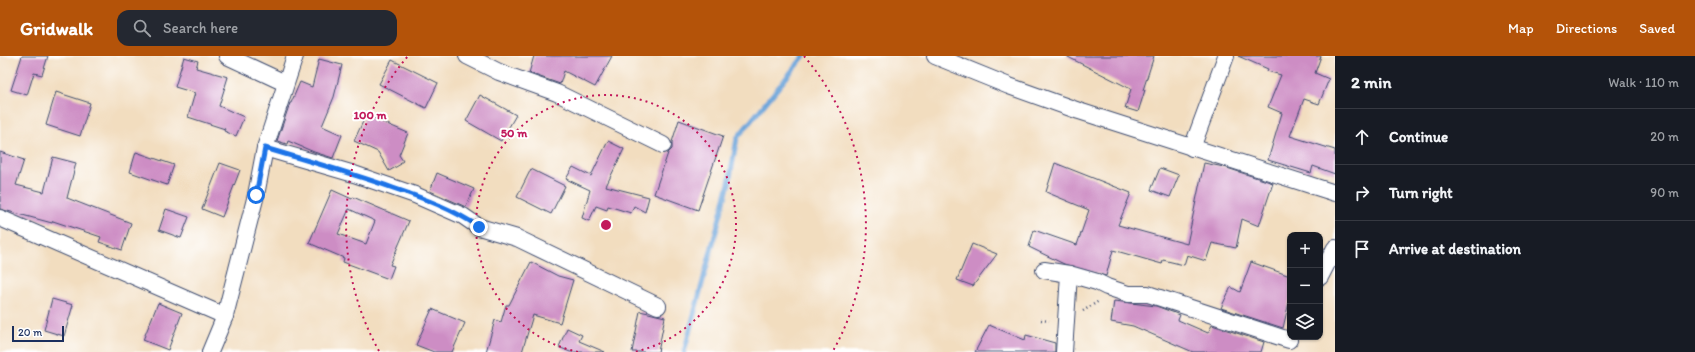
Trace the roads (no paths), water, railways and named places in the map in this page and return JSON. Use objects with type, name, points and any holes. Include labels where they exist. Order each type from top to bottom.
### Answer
[{"type":"street","points":[[227,56],[285,83]]},
{"type":"street","points":[[210,352],[225,316],[256,195],[265,148],[295,56]]},
{"type":"street","points":[[467,56],[499,72],[557,93],[663,145]]},
{"type":"street","points":[[935,56],[1016,88],[1192,148],[1335,193]]},
{"type":"street","points":[[1192,148],[1226,56]]},
{"type":"street","points":[[265,148],[354,174],[415,195],[464,216],[479,227],[517,238],[658,306]]},
{"type":"street","points":[[0,218],[225,316]]},
{"type":"street","points":[[1323,271],[1335,248]]},
{"type":"street","points":[[1044,270],[1069,274],[1128,294],[1148,294],[1289,346]]},
{"type":"street","points":[[1064,352],[1069,274]]},
{"type":"waterway","points":[[684,352],[729,183],[737,138],[804,56]]}]
